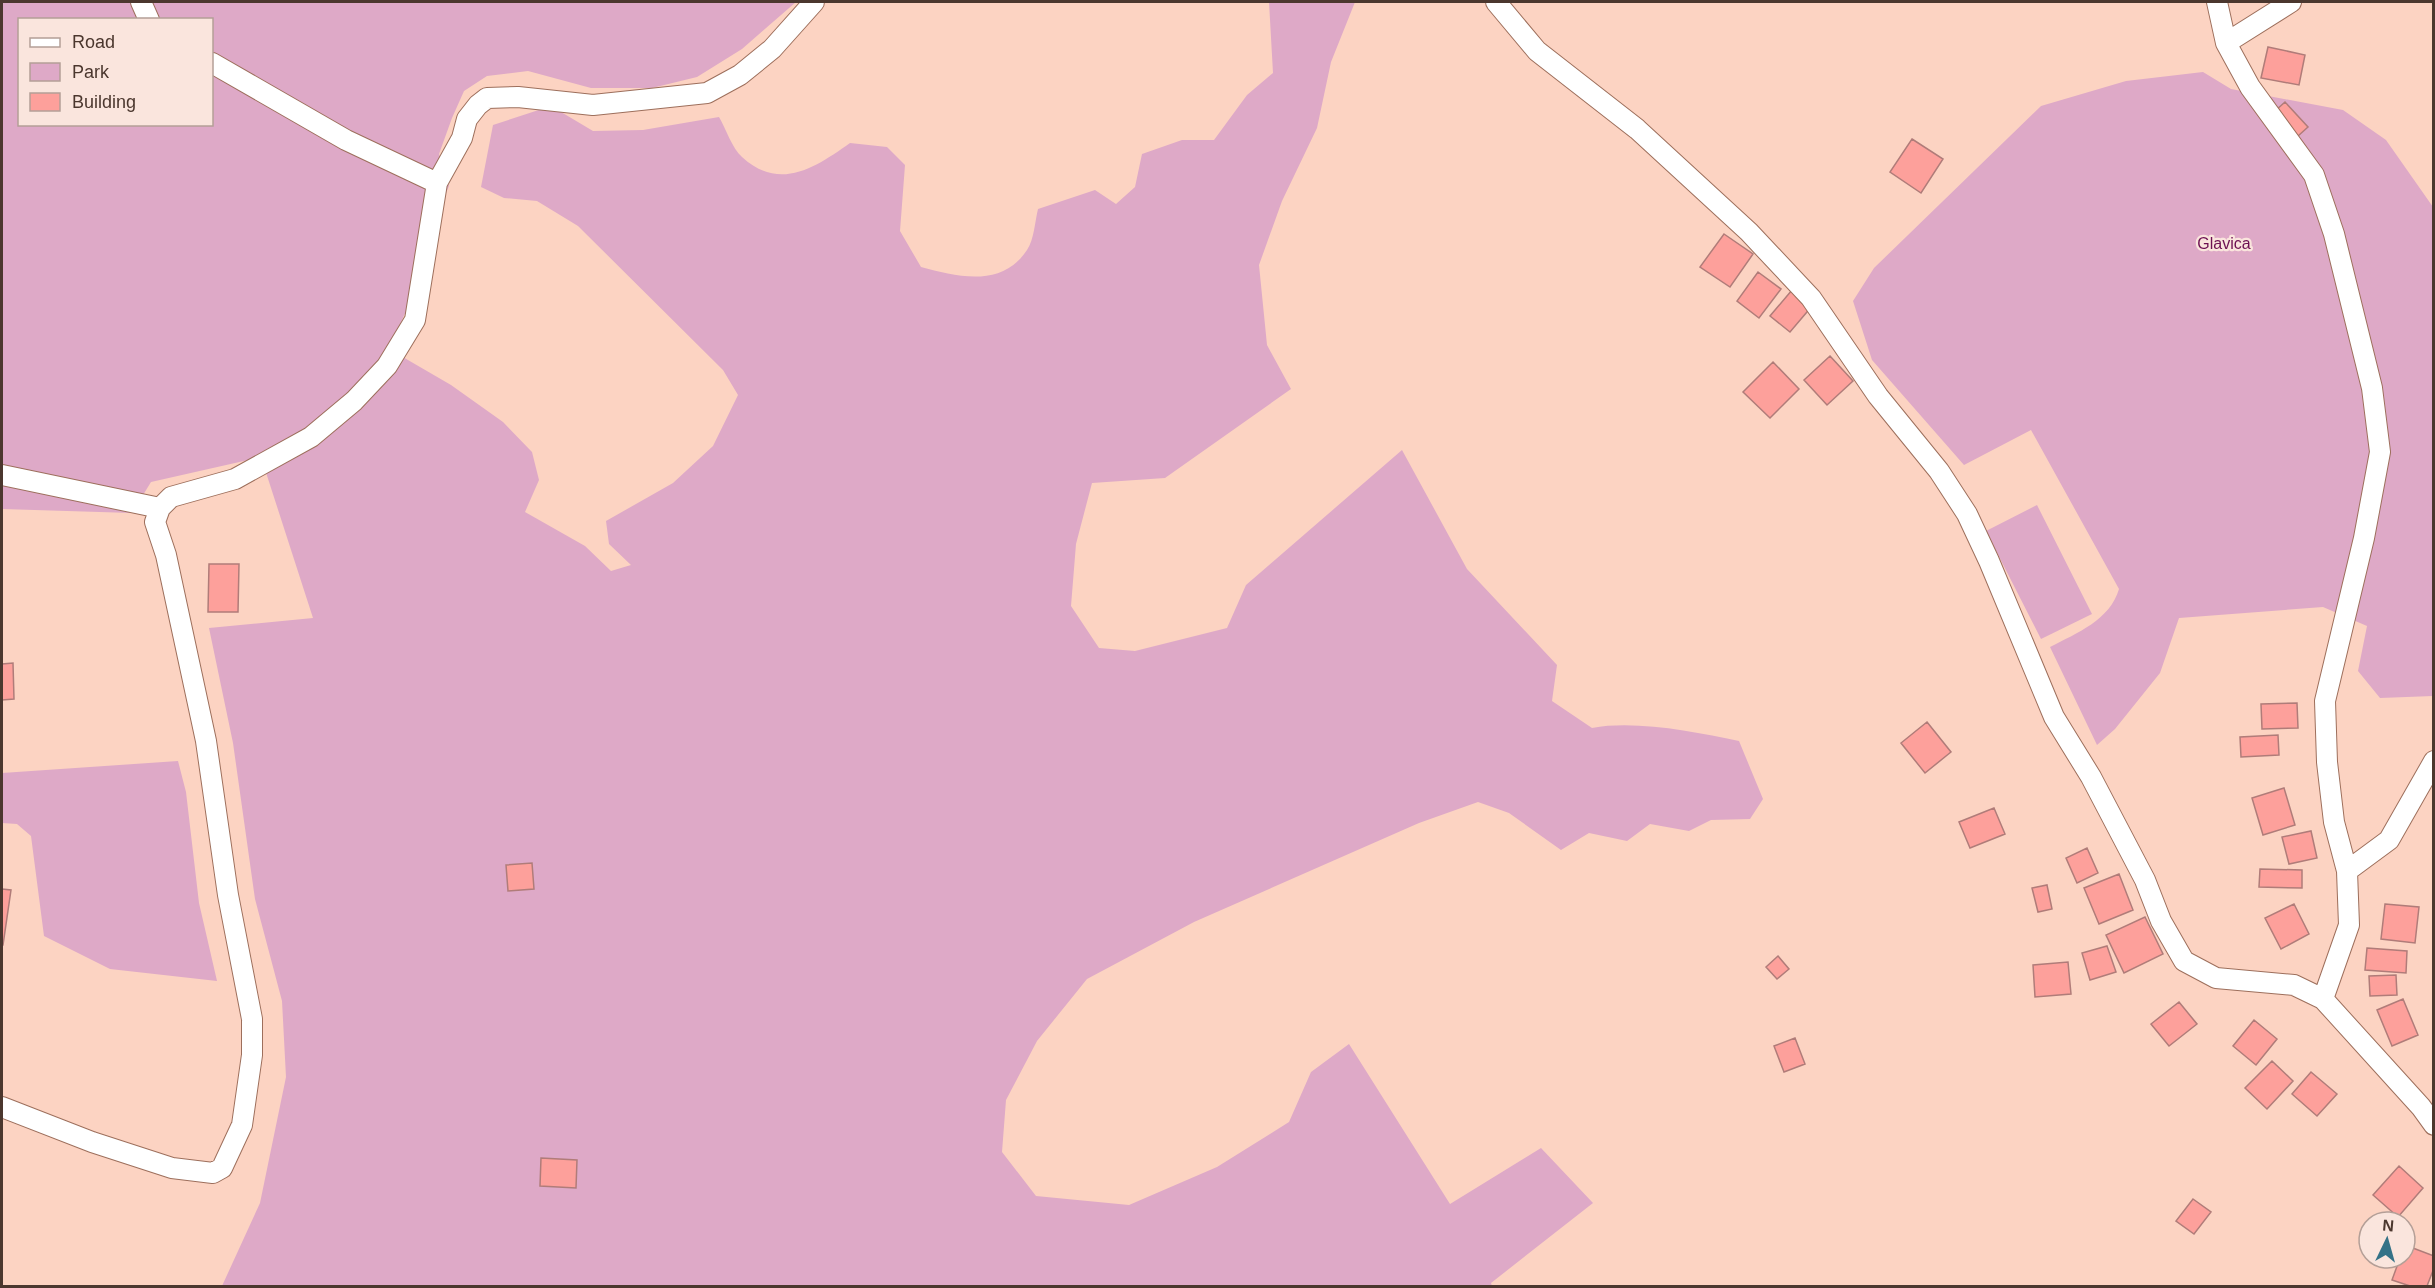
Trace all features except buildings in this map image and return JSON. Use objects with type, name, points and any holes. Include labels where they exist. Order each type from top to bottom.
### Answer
[{"type":"street","points":[[141,2],[148,18]]},
{"type":"street","points":[[2,1107],[92,1142],[172,1168],[213,1173],[222,1168],[242,1125],[252,1056],[252,1019],[231,915],[206,741],[166,555],[155,522],[160,508],[171,497],[235,479],[311,437],[354,401],[387,366],[415,320],[437,183],[462,138],[467,119],[487,98],[518,97],[592,105],[707,93],[740,75],[772,49],[814,2]]},
{"type":"street","points":[[1496,2],[1537,51],[1637,129],[1749,232],[1811,298],[1833,334],[1878,396],[1939,471],[1967,514],[1985,552],[2054,717],[2091,777],[2145,880],[2161,921],[2184,961],[2216,978],[2294,985],[2323,999],[2421,1107],[2433,1125]]},
{"type":"street","points":[[2217,2],[2226,43],[2250,87],[2314,175],[2334,234],[2372,388],[2380,452],[2360,557],[2325,701],[2327,762],[2334,822],[2348,871],[2349,925],[2323,999]]},
{"type":"street","points":[[2226,43],[2291,2]]},
{"type":"street","points":[[213,64],[345,140],[437,183]]},
{"type":"street","points":[[2,475],[160,508]]},
{"type":"street","points":[[2348,871],[2389,840],[2433,761]]},
{"type":"green space","points":[[2,2],[796,2],[742,49],[697,77],[652,88],[591,88],[528,71],[487,76],[464,91],[439,154],[449,186],[425,241],[415,291],[389,349],[451,385],[503,422],[532,452],[539,480],[525,512],[585,546],[611,571],[631,565],[609,544],[606,521],[673,483],[713,446],[738,395],[723,370],[578,226],[537,201],[504,198],[481,187],[493,125],[551,106],[593,131],[643,130],[719,117],[732,144],[742,157],[770,173],[784,174],[811,167],[850,143],[887,147],[905,165],[900,231],[921,267],[964,276],[992,275],[1017,262],[1027,250],[1033,236],[1038,209],[1095,190],[1116,204],[1135,187],[1142,154],[1182,140],[1214,140],[1247,95],[1273,73],[1269,2],[1355,2],[1331,62],[1317,128],[1282,201],[1259,265],[1267,345],[1291,389],[1165,478],[1092,483],[1076,544],[1071,606],[1099,648],[1135,651],[1227,628],[1246,585],[1402,450],[1467,569],[1557,665],[1552,701],[1592,728],[1646,726],[1739,741],[1763,799],[1750,819],[1711,820],[1689,831],[1650,824],[1627,841],[1589,833],[1561,850],[1509,813],[1478,802],[1419,823],[1194,922],[1087,979],[1037,1041],[1006,1100],[1002,1152],[1036,1196],[1129,1205],[1217,1167],[1289,1122],[1311,1072],[1349,1044],[1450,1204],[1541,1148],[1593,1203],[1491,1283],[1492,1286],[222,1286],[260,1203],[286,1077],[282,1001],[255,899],[233,743],[209,628],[313,618],[261,457],[151,482],[132,513],[2,509]]},
{"type":"green space","name":"Glavica","points":[[2203,72],[2231,89],[2343,110],[2386,140],[2433,207],[2433,696],[2380,698],[2358,671],[2367,626],[2323,607],[2179,618],[2160,673],[2115,729],[2097,745],[2050,647],[2081,631],[2100,617],[2115,600],[2119,589],[2031,430],[1964,465],[1872,360],[1853,301],[1874,268],[2041,106],[2126,81]]},
{"type":"green space","points":[[2037,505],[2092,614],[2041,639],[1986,531]]},
{"type":"green space","points":[[178,761],[186,792],[199,903],[217,981],[110,969],[44,936],[31,836],[17,824],[2,823],[2,773]]}]
